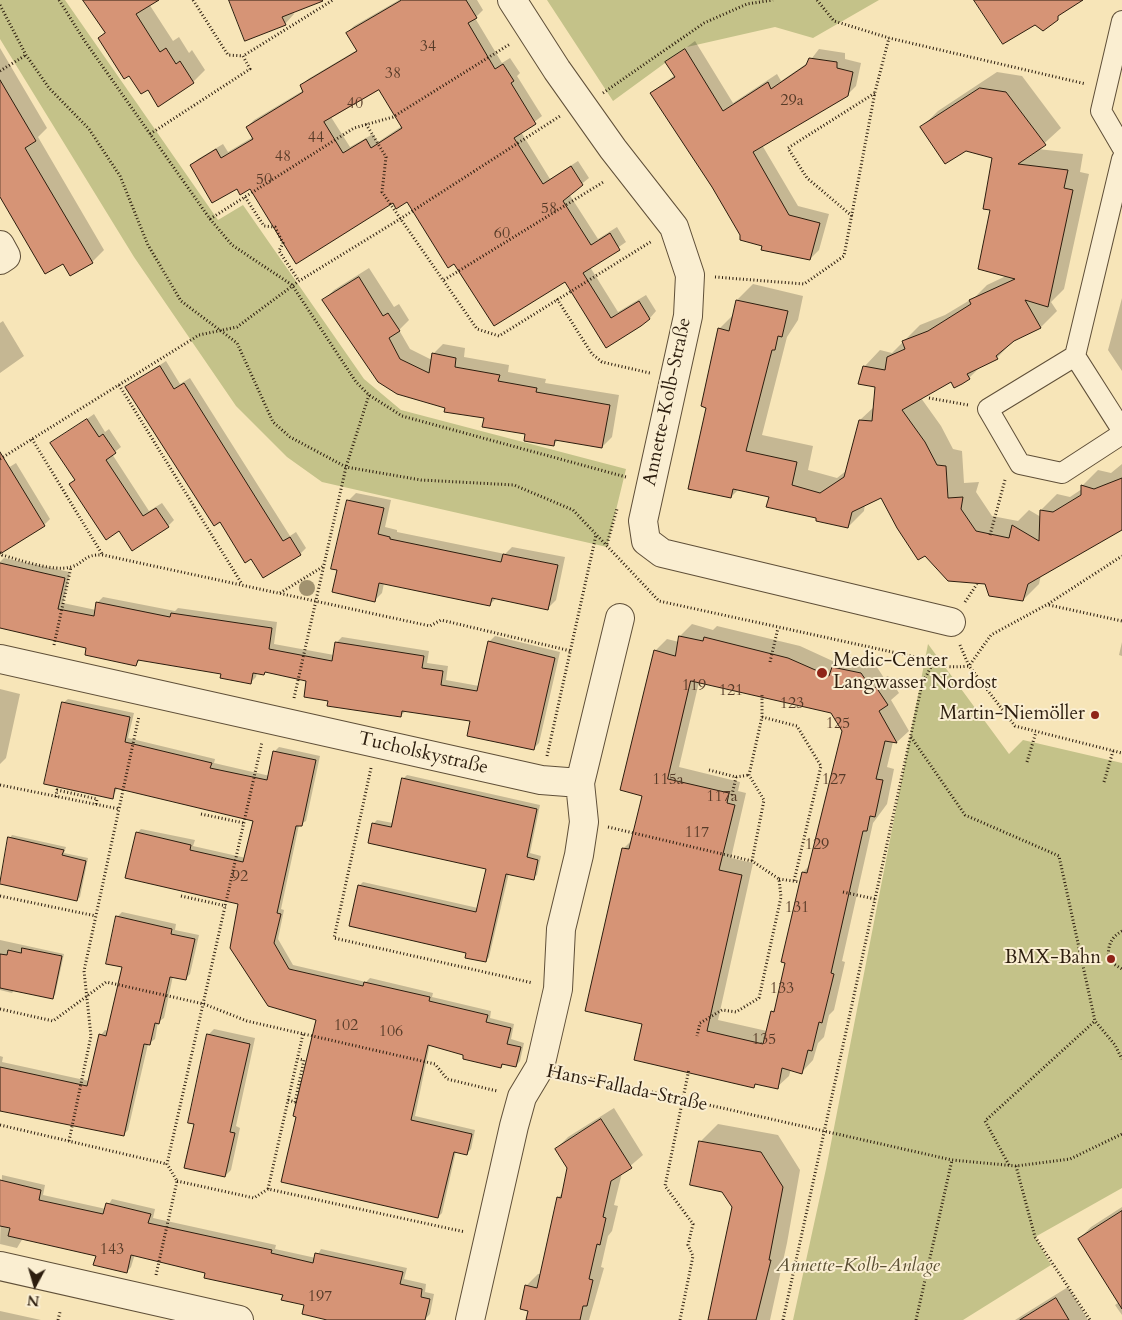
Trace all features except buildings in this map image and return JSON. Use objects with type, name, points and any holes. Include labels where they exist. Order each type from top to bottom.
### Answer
[{"type":"street","name":"Annette-Kolb-Straße","points":[[512,0],[580,103],[674,227],[690,275],[688,316],[643,521],[646,541],[662,553],[952,622]]},
{"type":"street","points":[[1122,21],[1101,111],[1122,147]]},
{"type":"street","points":[[1075,356],[988,409],[1020,464],[1062,473],[1122,432],[1075,356],[1122,159]]},
{"type":"street","points":[[0,246],[6,256],[0,260]]},
{"type":"street","points":[[540,1067],[558,989],[561,929],[579,855],[584,822],[580,783],[620,618]]},
{"type":"street","name":"Tucholskystraße","points":[[0,659],[541,780],[580,783]]},
{"type":"street","name":"Hans-Fallada-Straße","points":[[470,1320],[487,1237],[522,1097],[540,1067]]},
{"type":"street","points":[[0,1266],[239,1320]]},
{"type":"path","points":[[59,0],[210,219],[232,246],[292,285],[356,382],[369,395],[402,416],[627,478]]},
{"type":"path","points":[[193,0],[228,55],[243,56],[333,0]]},
{"type":"path","points":[[0,459],[199,335],[237,328],[292,285],[400,219],[580,103],[606,91],[704,24],[747,4],[773,0]]},
{"type":"path","points":[[816,0],[834,21],[889,38],[1106,89]]},
{"type":"path","points":[[0,5],[26,55],[49,88],[89,129],[120,176],[148,245],[181,301],[237,343],[273,422],[290,437],[346,467],[421,480],[514,485],[574,510],[659,601],[920,658],[932,664],[950,668],[969,666],[991,635],[1048,604],[1122,556]]},
{"type":"path","points":[[210,219],[354,128],[393,116],[532,31]]},
{"type":"path","points":[[690,275],[804,284],[844,256],[875,92],[889,38]]},
{"type":"path","points":[[0,71],[26,55]]},
{"type":"path","points":[[150,134],[250,69],[243,56]]},
{"type":"path","points":[[852,216],[807,178],[788,148],[875,92]]},
{"type":"path","points":[[366,124],[386,157],[382,192],[477,329],[499,336],[674,227]]},
{"type":"path","points":[[444,280],[628,167]]},
{"type":"path","points":[[245,197],[264,226],[275,227],[283,243],[279,251],[299,281]]},
{"type":"path","points":[[557,299],[592,354],[602,362],[673,378]]},
{"type":"path","points":[[119,385],[242,585]]},
{"type":"path","points":[[150,1301],[177,1182],[167,1164],[244,823],[316,602],[346,467],[369,395]]},
{"type":"path","points":[[929,398],[988,409]]},
{"type":"path","points":[[32,439],[103,554]]},
{"type":"path","points":[[990,535],[1013,452]]},
{"type":"path","points":[[541,780],[596,534]]},
{"type":"path","points":[[0,552],[2,555],[49,567],[71,567],[91,554],[103,554],[430,626],[441,620],[571,651]]},
{"type":"path","points":[[280,593],[324,566]]},
{"type":"path","points":[[48,670],[71,567]]},
{"type":"path","points":[[1048,604],[1122,621]]},
{"type":"path","points":[[770,662],[778,628]]},
{"type":"path","points":[[783,1320],[922,684],[932,664]]},
{"type":"path","points":[[969,666],[1015,726],[1122,753]]},
{"type":"path","points":[[69,1141],[91,1036],[84,971],[144,691]]},
{"type":"path","points":[[752,861],[764,800],[749,775],[762,717],[762,693]]},
{"type":"path","points":[[762,717],[797,726],[821,766],[794,881]]},
{"type":"path","points":[[1027,762],[1036,732]]},
{"type":"path","points":[[911,736],[965,815],[1059,856],[1095,1021],[1115,1045],[1122,1059]]},
{"type":"path","points":[[377,743],[334,938],[558,989]]},
{"type":"path","points":[[1104,782],[1113,751]]},
{"type":"path","points":[[709,770],[736,777],[749,775]]},
{"type":"path","points":[[732,795],[736,777]]},
{"type":"path","points":[[0,785],[119,809]]},
{"type":"path","points":[[56,797],[58,790],[97,799],[96,805]]},
{"type":"path","points":[[201,814],[244,823]]},
{"type":"path","points":[[584,822],[752,861],[779,879],[800,882]]},
{"type":"path","points":[[697,1036],[700,1023],[722,1010],[736,1012],[759,998],[781,897],[779,879]]},
{"type":"path","points":[[843,892],[875,899]]},
{"type":"path","points":[[0,896],[96,916]]},
{"type":"path","points":[[181,896],[226,906]]},
{"type":"path","points":[[1122,930],[1114,936],[1107,949],[1109,961],[1122,969]]},
{"type":"path","points":[[0,1010],[53,1021],[106,982],[204,1004],[247,1021],[435,1064],[447,1079],[522,1097]]},
{"type":"path","points":[[1009,1165],[985,1121],[1095,1021]]},
{"type":"path","points":[[177,1182],[254,1198],[268,1189],[303,1034]]},
{"type":"path","points":[[288,1100],[295,1102],[304,1060],[298,1058]]},
{"type":"path","name":"Hans-Fallada-Straße","points":[[540,1067],[824,1133],[952,1160],[1016,1166],[1070,1159],[1122,1134]]},
{"type":"path","points":[[680,1320],[693,1256],[688,1245],[693,1224],[665,1186],[689,1069]]},
{"type":"path","points":[[0,1125],[167,1164]]},
{"type":"path","points":[[916,1320],[952,1160]]},
{"type":"path","points":[[1016,1166],[1035,1237],[1090,1320]]},
{"type":"path","points":[[268,1189],[487,1237]]},
{"type":"path","points":[[58,1320],[60,1312]]},
{"type":"green space","points":[[0,0],[65,0],[218,220],[243,205],[364,379],[401,410],[626,469],[607,547],[322,482],[287,457],[236,406],[134,257],[0,39]]},
{"type":"green space","points":[[547,0],[879,0],[813,38],[775,27],[687,47],[613,101]]},
{"type":"green space","name":"Annette-Kolb-Anlage","points":[[928,644],[1009,754],[1023,740],[1122,763],[1122,1188],[1035,1237],[1051,1265],[963,1320],[793,1320],[826,1169]]},
{"type":"place","name":"Medic-Center Langwasser Nordost","points":[[822,673]]},
{"type":"place","name":"Martin-Niemöller","points":[[1095,715]]},
{"type":"place","name":"BMX-Bahn","points":[[1111,959]]}]
